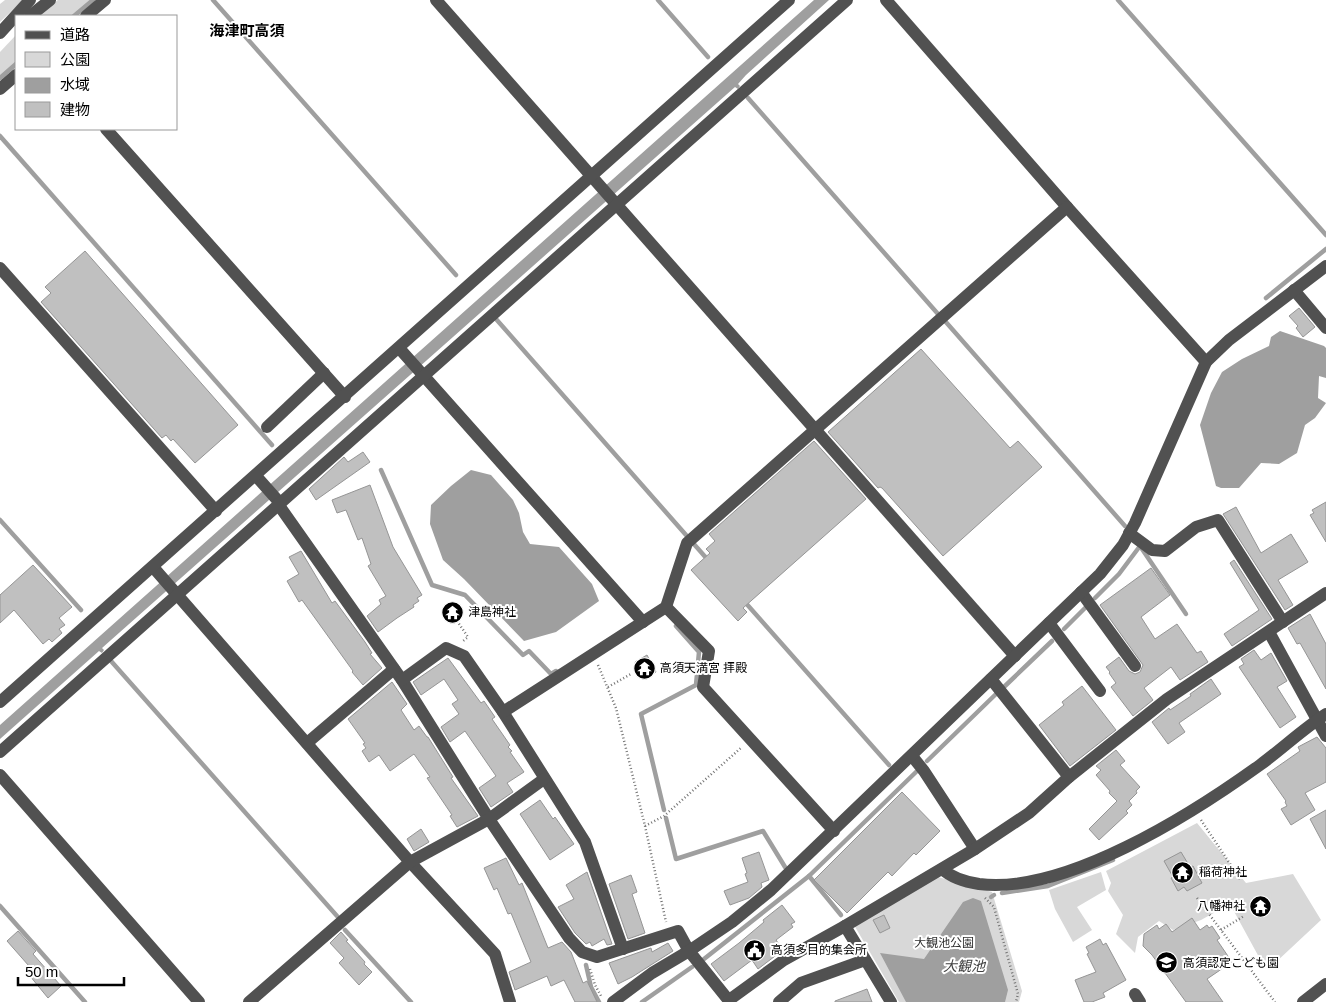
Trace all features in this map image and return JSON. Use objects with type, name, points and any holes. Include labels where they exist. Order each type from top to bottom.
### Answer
[{"type":"street","points":[[17,15],[30,0]]},
{"type":"street","points":[[31,15],[50,0]]},
{"type":"street","points":[[87,15],[105,0]]},
{"type":"street","points":[[436,0],[1015,656]]},
{"type":"street","points":[[0,702],[156,569],[216,511],[260,480],[345,396],[403,352],[592,176],[789,0]]},
{"type":"street","points":[[0,752],[176,592],[614,202],[847,0]]},
{"type":"street","points":[[886,0],[1206,362]]},
{"type":"street","points":[[0,35],[15,18]]},
{"type":"street","points":[[0,35],[15,28]]},
{"type":"street","points":[[0,89],[15,76]]},
{"type":"street","points":[[107,130],[345,396]]},
{"type":"street","points":[[503,712],[666,607],[687,543],[1067,207]]},
{"type":"street","points":[[608,1001],[732,922],[771,890],[1100,574],[1123,546],[1130,533],[1206,362],[1229,340],[1326,266]]},
{"type":"street","points":[[0,268],[216,511]]},
{"type":"street","points":[[1294,290],[1326,328]]},
{"type":"street","points":[[403,352],[643,622]]},
{"type":"street","points":[[267,427],[324,373]]},
{"type":"street","points":[[260,480],[278,502],[402,680],[489,819],[569,938],[582,952],[597,957],[678,931],[689,951],[729,1001],[784,960],[974,849],[1029,813],[1069,777],[1168,699],[1326,593]]},
{"type":"street","points":[[1130,533],[1152,550],[1165,551],[1196,527],[1218,520],[1284,622]]},
{"type":"street","points":[[156,569],[410,862],[495,954],[510,1002]]},
{"type":"street","points":[[1081,592],[1135,666]]},
{"type":"street","points":[[666,607],[708,652],[703,687],[834,831]]},
{"type":"street","points":[[1049,623],[1100,691]]},
{"type":"street","points":[[1269,632],[1322,716],[1326,736]]},
{"type":"street","points":[[402,680],[446,648],[464,656],[503,712],[585,842],[623,949]]},
{"type":"street","points":[[307,743],[394,669]]},
{"type":"street","points":[[991,679],[1069,777]]},
{"type":"street","points":[[942,868],[949,875],[980,884],[1013,885],[1052,877],[1114,853],[1175,821],[1260,764],[1322,716]]},
{"type":"street","points":[[912,756],[924,771],[974,849]]},
{"type":"street","points":[[0,775],[199,1002]]},
{"type":"street","points":[[249,1002],[410,862],[489,819],[544,779]]},
{"type":"street","points":[[845,926],[891,1002]]},
{"type":"street","points":[[780,1002],[800,983],[865,960]]},
{"type":"street","points":[[1303,1002],[1326,984]]},
{"type":"path","points":[[453,651],[468,636],[455,618]]},
{"type":"path","points":[[593,654],[616,708],[669,934]]},
{"type":"path","points":[[608,688],[631,674]]},
{"type":"path","points":[[645,826],[664,816],[751,740]]},
{"type":"path","points":[[1193,809],[1240,879]]},
{"type":"path","points":[[980,884],[978,890],[994,907],[1018,994],[1016,1002]]},
{"type":"path","points":[[1198,898],[1275,1002]]},
{"type":"path","points":[[1221,930],[1244,916]]},
{"type":"path","points":[[590,955],[590,970],[595,985],[608,1001]]},
{"type":"green space","points":[[5,0],[23,0],[0,22],[0,4]]},
{"type":"green space","points":[[58,0],[91,0],[73,15],[38,15]]},
{"type":"green space","points":[[15,36],[15,64],[0,76],[0,52]]},
{"type":"green space","points":[[1197,823],[1246,883],[1293,874],[1321,920],[1275,963],[1260,959],[1230,904],[1201,920],[1173,930],[1159,921],[1138,937],[1135,953],[1116,934],[1123,915],[1108,891],[1111,883],[1106,871]]},
{"type":"green space","points":[[1101,872],[1106,890],[1077,907],[1092,930],[1073,942],[1055,909],[1049,890]]},
{"type":"green space","name":"大観池公園","points":[[938,877],[992,892],[1022,991],[1019,1002],[899,1002],[854,925]]},
{"type":"water","points":[[814,0],[829,0],[746,75],[738,84],[740,86],[738,89],[735,87],[102,648],[104,650],[102,653],[99,651],[0,739],[0,725]]},
{"type":"water","points":[[1280,331],[1326,348],[1326,378],[1319,376],[1318,398],[1326,403],[1315,418],[1305,425],[1297,453],[1279,464],[1261,463],[1239,488],[1221,488],[1216,486],[1200,425],[1211,393],[1222,372],[1242,359],[1269,346],[1271,337]]},
{"type":"water","points":[[471,470],[491,475],[513,500],[519,513],[523,532],[530,544],[559,547],[592,584],[599,601],[556,632],[524,641],[443,560],[430,524],[431,505]]},
{"type":"water","name":"大観池","points":[[973,898],[981,901],[1008,990],[1005,1002],[906,1002],[880,953],[924,959],[963,902]]},
{"type":"building","points":[[85,251],[238,425],[195,463],[173,439],[171,441],[166,435],[162,438],[41,302],[51,293],[45,287]]},
{"type":"building","points":[[1299,308],[1315,327],[1303,337],[1296,328],[1298,326],[1289,316]]},
{"type":"building","points":[[921,349],[1010,448],[1018,441],[1042,467],[943,556],[882,488],[878,488],[828,432]]},
{"type":"building","points":[[814,441],[866,499],[743,608],[747,612],[738,621],[691,570],[710,553],[706,549],[715,541],[709,534]]},
{"type":"building","points":[[363,452],[370,462],[316,500],[309,489],[344,457],[348,462]]},
{"type":"building","points":[[370,485],[393,547],[422,595],[417,598],[419,601],[413,605],[414,607],[378,632],[367,616],[381,604],[379,600],[386,596],[368,566],[371,564],[362,538],[358,540],[346,510],[337,513],[332,500]]},
{"type":"building","points":[[1326,502],[1326,542],[1310,515],[1314,513],[1312,510]]},
{"type":"building","points":[[1236,507],[1261,553],[1291,534],[1308,562],[1278,580],[1293,605],[1285,610],[1223,514]]},
{"type":"building","points":[[301,551],[332,603],[335,601],[365,642],[372,653],[370,654],[382,668],[363,685],[302,600],[299,602],[287,581],[299,574],[289,557]]},
{"type":"building","points":[[1234,560],[1272,619],[1232,646],[1224,634],[1259,610],[1230,563]]},
{"type":"building","points":[[33,565],[72,607],[59,618],[65,625],[59,629],[62,633],[52,642],[49,639],[43,644],[14,610],[0,623],[0,595]]},
{"type":"building","points":[[1151,568],[1170,595],[1141,617],[1155,639],[1177,624],[1197,653],[1201,651],[1208,662],[1180,680],[1171,667],[1144,688],[1153,700],[1133,716],[1111,687],[1116,683],[1106,667],[1119,657],[1129,671],[1135,674],[1140,672],[1143,665],[1100,605]]},
{"type":"building","points":[[1310,614],[1326,644],[1326,689],[1300,643],[1297,644],[1288,628]]},
{"type":"building","points":[[1254,650],[1261,660],[1271,653],[1287,681],[1277,687],[1296,717],[1280,728],[1239,667],[1244,664],[1241,659]]},
{"type":"building","name":"高須天満宮 拝殿","points":[[647,655],[656,672],[643,679],[635,662]]},
{"type":"building","points":[[448,658],[481,703],[484,701],[495,717],[492,719],[510,745],[508,747],[512,751],[510,752],[524,772],[507,783],[513,792],[491,807],[479,788],[496,776],[465,731],[450,742],[441,727],[459,714],[452,704],[458,700],[444,679],[421,695],[413,682]]},
{"type":"building","points":[[1211,679],[1221,694],[1179,723],[1185,732],[1168,744],[1152,722],[1169,708],[1170,710],[1191,696],[1190,694]]},
{"type":"building","points":[[392,682],[407,704],[401,710],[414,730],[419,726],[428,737],[453,777],[451,778],[478,816],[457,827],[450,816],[452,815],[427,778],[430,777],[414,754],[390,771],[379,755],[369,762],[362,751],[366,748],[363,744],[365,743],[348,719]]},
{"type":"building","points":[[1082,686],[1116,730],[1070,766],[1039,725],[1064,705],[1062,702]]},
{"type":"building","points":[[1317,737],[1326,748],[1326,782],[1305,793],[1315,810],[1291,825],[1281,809],[1287,806],[1286,801],[1267,774],[1300,751],[1298,747]]},
{"type":"building","points":[[1116,750],[1125,761],[1120,765],[1140,787],[1129,801],[1132,805],[1126,811],[1128,813],[1099,840],[1089,829],[1117,801],[1096,775],[1101,770],[1096,766]]},
{"type":"building","points":[[902,792],[940,831],[916,855],[914,853],[892,876],[888,872],[847,913],[814,880]]},
{"type":"building","points":[[540,800],[574,844],[550,860],[520,814]]},
{"type":"building","points":[[1326,810],[1326,849],[1310,819]]},
{"type":"building","points":[[421,829],[429,842],[414,851],[407,839]]},
{"type":"building","points":[[759,852],[769,880],[761,883],[762,887],[749,898],[730,905],[724,891],[748,882],[742,858]]},
{"type":"building","name":"稲荷神社","points":[[1181,852],[1190,867],[1193,866],[1202,883],[1187,891],[1184,887],[1178,891],[1164,861]]},
{"type":"building","points":[[506,858],[519,885],[522,883],[548,948],[562,942],[571,952],[583,983],[587,981],[597,1002],[575,1002],[564,980],[551,986],[547,976],[515,990],[509,972],[531,962],[511,913],[508,914],[497,888],[494,890],[484,868]]},
{"type":"building","points":[[587,872],[612,944],[607,945],[604,939],[592,946],[590,942],[586,944],[575,933],[558,907],[574,899],[566,885]]},
{"type":"building","points":[[631,875],[637,892],[632,894],[645,933],[628,939],[609,884]]},
{"type":"building","name":"八幡神社","points":[[1266,897],[1271,908],[1257,915],[1252,903]]},
{"type":"building","points":[[782,905],[795,922],[791,924],[793,927],[776,940],[783,950],[758,969],[752,960],[724,981],[711,964],[739,943]]},
{"type":"building","points":[[884,915],[890,928],[880,933],[873,920]]},
{"type":"building","points":[[1192,918],[1200,930],[1207,925],[1209,928],[1212,926],[1220,938],[1217,940],[1232,962],[1207,979],[1223,1002],[1186,1002],[1152,955],[1143,946],[1144,934],[1157,925],[1159,929],[1166,924],[1172,932]]},
{"type":"building","points":[[18,931],[36,951],[33,954],[61,986],[48,998],[25,970],[29,966],[7,941]]},
{"type":"building","points":[[341,932],[348,940],[346,941],[372,972],[359,985],[339,963],[344,958],[330,943]]},
{"type":"building","points":[[1100,939],[1103,945],[1106,943],[1126,980],[1103,993],[1105,997],[1092,1002],[1084,1002],[1075,980],[1096,972],[1087,954],[1089,953],[1086,947]]},
{"type":"building","points":[[668,943],[673,951],[618,984],[609,963],[651,948],[652,952]]},
{"type":"building","points":[[867,989],[872,1002],[835,1002],[835,1001]]},
{"type":"waterway","points":[[75,15],[93,0]]},
{"type":"waterway","points":[[213,0],[456,275]]},
{"type":"waterway","points":[[658,0],[708,57]]},
{"type":"waterway","points":[[1118,0],[1326,235]]},
{"type":"waterway","points":[[0,78],[15,65]]},
{"type":"waterway","points":[[748,98],[938,314]]},
{"type":"waterway","points":[[0,136],[272,445]]},
{"type":"waterway","points":[[1266,298],[1326,249]]},
{"type":"waterway","points":[[496,319],[686,535]]},
{"type":"waterway","points":[[945,321],[1125,526]]},
{"type":"waterway","points":[[381,470],[432,585],[465,595],[523,655],[529,651],[551,674],[556,671]]},
{"type":"waterway","points":[[0,520],[81,610]]},
{"type":"waterway","points":[[693,543],[708,560]]},
{"type":"waterway","points":[[1095,598],[1119,574],[1140,546],[1186,614]]},
{"type":"waterway","points":[[744,601],[889,765]]},
{"type":"waterway","points":[[1064,629],[1086,607]]},
{"type":"waterway","points":[[664,810],[641,714],[696,685],[699,652],[676,626]]},
{"type":"waterway","points":[[1005,686],[1052,641]]},
{"type":"waterway","points":[[111,661],[337,916]]},
{"type":"waterway","points":[[927,761],[996,694]]},
{"type":"waterway","points":[[704,959],[809,876],[916,772]]},
{"type":"waterway","points":[[666,818],[676,859],[763,831],[785,867]]},
{"type":"waterway","points":[[1002,893],[1048,886],[1113,860]]},
{"type":"waterway","points":[[809,876],[841,915]]},
{"type":"waterway","points":[[0,906],[85,1002]]},
{"type":"waterway","points":[[345,930],[411,1002]]},
{"type":"waterway","points":[[586,965],[591,987],[599,1002]]},
{"type":"waterway","points":[[642,1002],[692,967]]},
{"type":"place","name":"津島神社","points":[[452,612]]},
{"type":"place","name":"高須天満宮 拝殿","points":[[644,668]]},
{"type":"place","name":"稲荷神社","points":[[1183,872]]},
{"type":"place","name":"八幡神社","points":[[1261,906]]},
{"type":"place","name":"高須多目的集会所","points":[[755,950]]},
{"type":"place","name":"高須認定こども園","points":[[1167,963]]},
{"type":"district","name":"海津町高須","points":[[247,31]]}]
